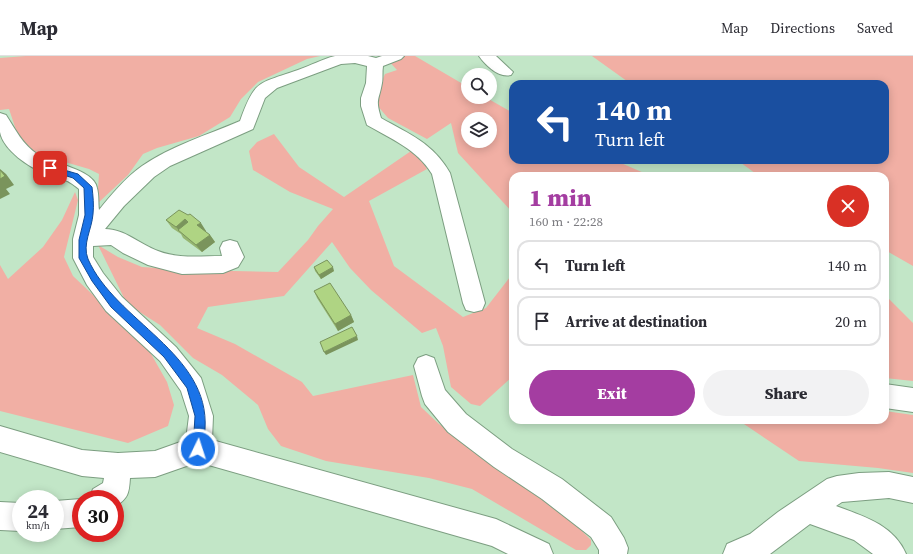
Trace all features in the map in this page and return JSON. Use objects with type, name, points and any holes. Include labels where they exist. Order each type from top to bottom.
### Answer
[{"type":"street","points":[[84,236],[100,222],[116,201],[158,165],[247,125],[253,106],[262,90],[328,62],[350,58],[365,59],[375,64],[396,56]]},
{"type":"street","points":[[487,56],[505,72]]},
{"type":"street","points":[[375,64],[374,83],[368,106],[373,121],[425,151],[434,161],[441,173],[474,303]]},
{"type":"street","points":[[0,119],[14,142],[30,158],[50,168],[76,176],[88,187],[89,215],[84,236],[83,258],[95,279],[114,304],[168,354],[192,386],[200,416],[198,449]]},
{"type":"street","points":[[84,236],[115,237],[130,247],[155,259],[182,265],[231,261],[234,256],[230,248]]},
{"type":"street","points":[[426,366],[434,396],[457,423],[503,458],[552,490],[601,527],[614,548],[613,554]]},
{"type":"street","points":[[889,397],[913,400]]},
{"type":"street","points":[[0,439],[82,463],[118,466],[155,464],[198,449],[496,533],[539,554]]},
{"type":"street","points":[[116,490],[118,466]]},
{"type":"street","points":[[737,554],[760,544],[837,490],[859,486],[890,485],[913,490]]},
{"type":"street","points":[[808,509],[863,530],[883,544],[892,554]]},
{"type":"street","points":[[0,516],[12,517]]},
{"type":"shaded area","points":[[26,56],[320,56],[307,59],[258,82],[241,99],[230,117],[199,136],[157,148],[143,154],[128,175],[97,204],[99,174],[89,169],[34,153],[18,136],[9,109],[0,110],[0,58]]},
{"type":"shaded area","points":[[384,56],[415,56],[461,83],[461,104],[497,104],[509,111],[509,164],[623,164],[642,172],[509,172],[509,209],[458,153],[451,123],[427,139],[388,118],[376,104],[380,85],[385,74],[397,70]]},
{"type":"shaded area","points":[[592,56],[913,56],[913,266],[889,252],[889,172],[754,172],[742,164],[889,164],[889,80],[625,80]]},
{"type":"shaded area","points":[[274,134],[299,167],[344,197],[411,151],[421,156],[427,169],[369,201],[394,266],[463,317],[486,308],[509,278],[509,380],[480,406],[471,404],[451,387],[443,346],[436,328],[422,333],[371,290],[350,268],[332,242],[284,296],[208,307],[197,328],[235,344],[302,382],[313,396],[413,375],[421,407],[439,424],[578,527],[591,540],[591,545],[586,550],[576,550],[472,489],[429,478],[326,461],[281,446],[268,429],[258,405],[222,375],[193,358],[160,325],[127,304],[98,245],[118,257],[142,267],[190,270],[278,272],[308,240],[333,209],[290,192],[253,170],[249,151],[257,142]]},
{"type":"shaded area","points":[[75,192],[78,200],[64,257],[73,276],[146,345],[167,382],[174,405],[168,426],[128,443],[0,411],[0,265],[8,279],[43,247],[62,220]]},
{"type":"shaded area","points":[[889,299],[913,323],[913,381],[889,378]]},
{"type":"shaded area","points":[[889,412],[913,415],[913,473],[878,468],[799,461],[744,424],[889,424]]},
{"type":"building","points":[[0,170],[5,176],[0,179]]},
{"type":"building","points":[[179,210],[188,215],[190,214],[201,223],[197,225],[210,235],[196,245],[178,230],[188,222],[185,219],[176,227],[166,220]]},
{"type":"building","points":[[327,260],[333,267],[319,275],[314,267]]},
{"type":"building","points":[[330,283],[351,315],[335,324],[314,291]]},
{"type":"building","points":[[352,327],[357,336],[324,352],[320,342]]},
{"type":"route","points":[[50,168],[76,176],[88,187],[89,215],[83,240],[83,258],[95,279],[114,304],[168,354],[192,386],[200,416],[198,449]]}]
